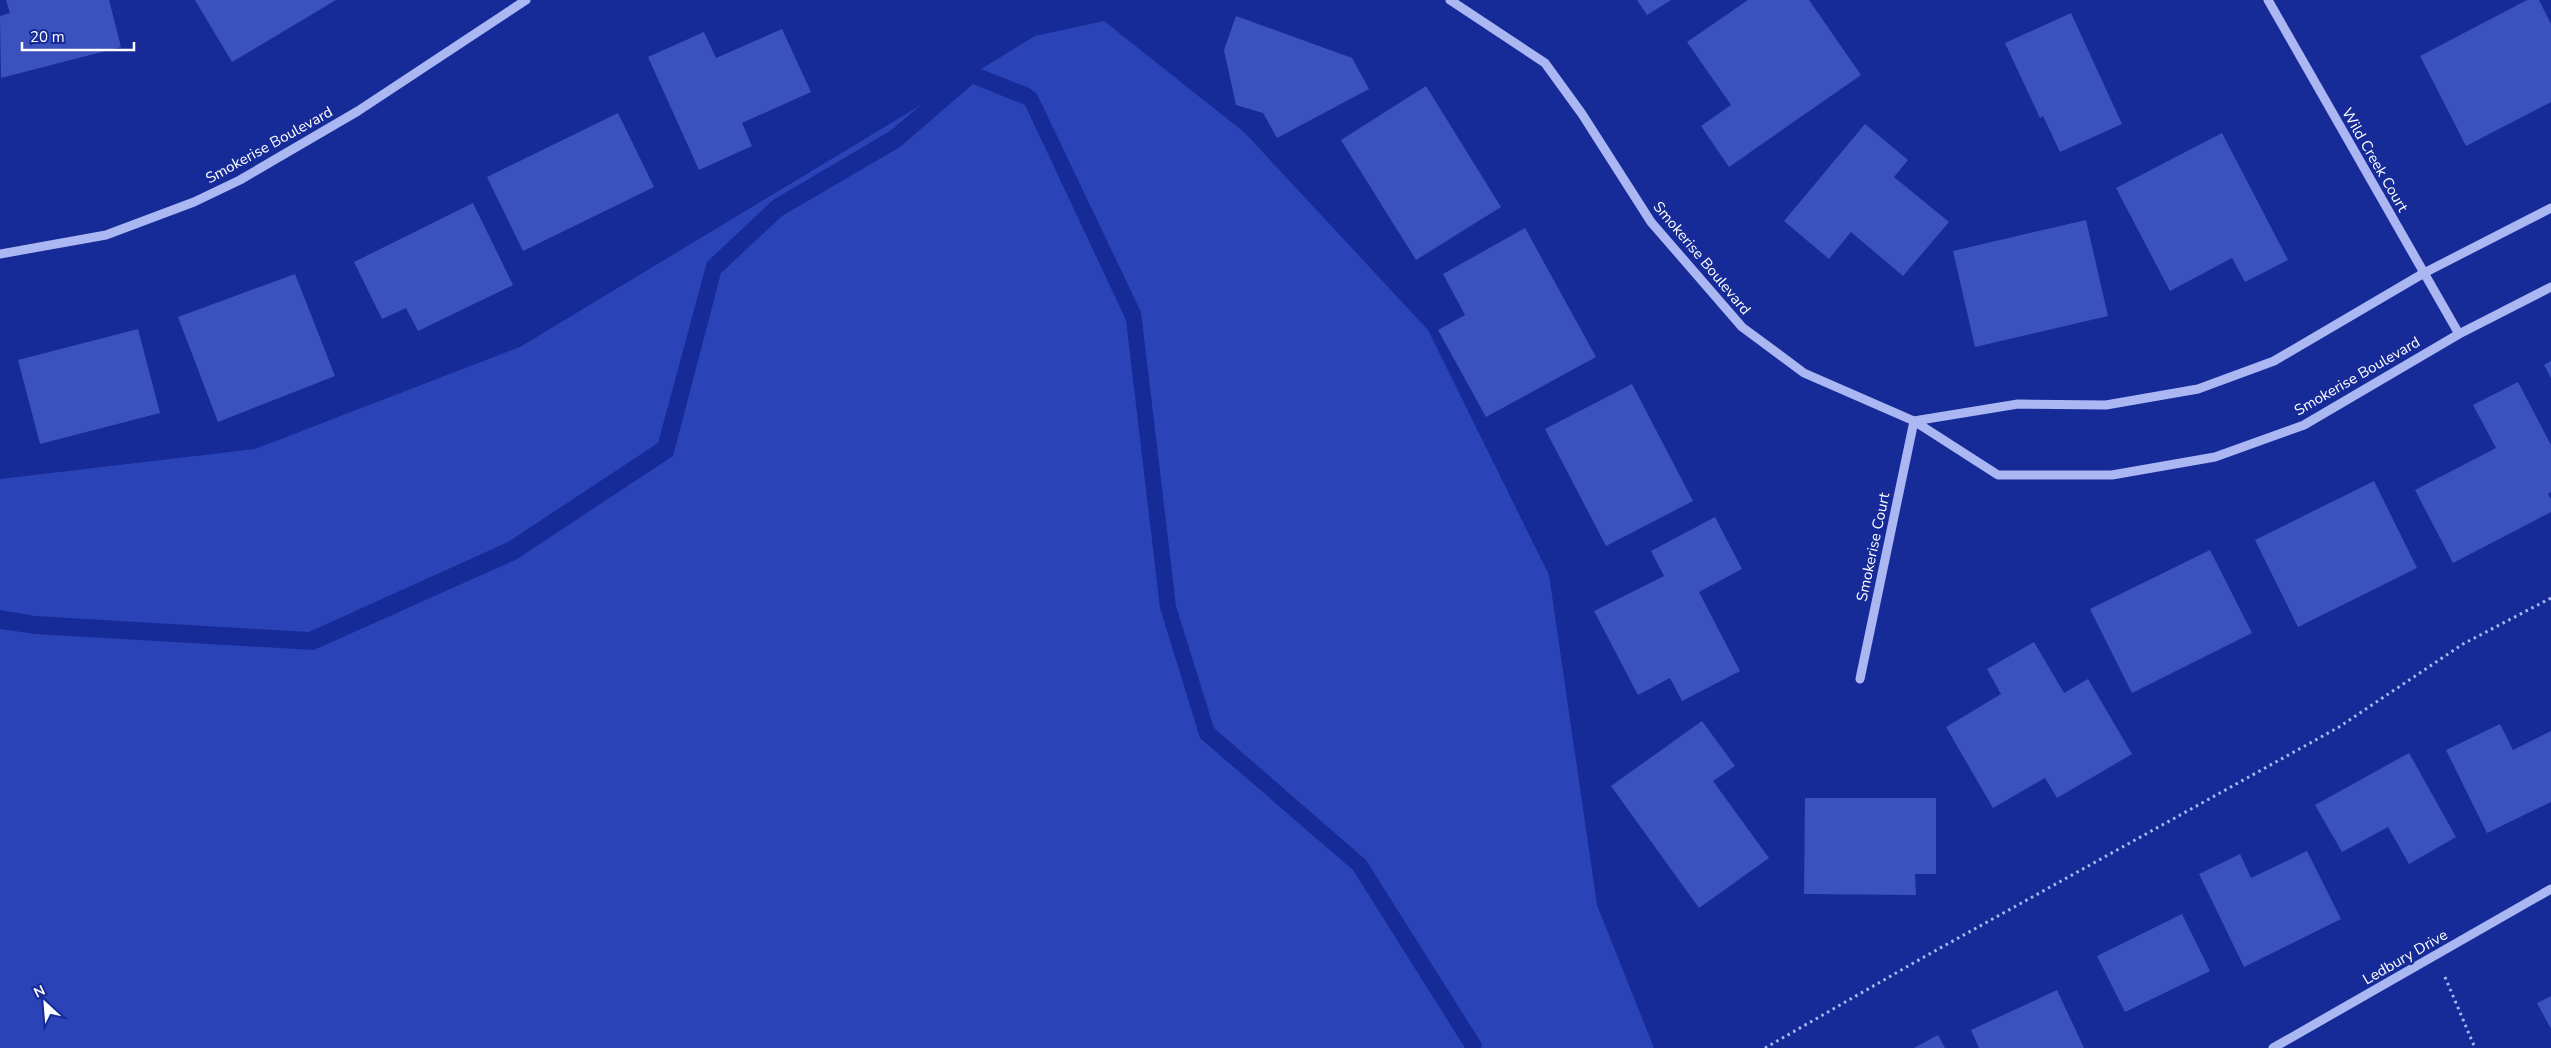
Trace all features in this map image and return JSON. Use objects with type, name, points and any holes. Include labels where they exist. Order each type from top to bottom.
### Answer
[{"type":"street","name":"Smokerise Boulevard","points":[[0,254],[106,235],[202,198],[240,180],[358,110],[526,0]]},
{"type":"street","name":"Smokerise Boulevard","points":[[1450,0],[1545,63],[1582,114],[1651,222],[1742,326],[1804,372],[1914,421],[1998,474],[2112,474],[2215,456],[2304,424],[2459,334],[2551,287]]},
{"type":"street","name":"Wild Creek Court","points":[[2268,0],[2459,334]]},
{"type":"street","points":[[1914,421],[2018,404],[2106,405],[2198,389],[2274,361],[2424,273],[2551,208]]},
{"type":"street","name":"Smokerise Court","points":[[1860,679],[1914,421]]},
{"type":"street","name":"Ledbury Drive","points":[[2273,1048],[2551,889]]},
{"type":"path","points":[[1765,1048],[1933,952],[2339,726],[2463,644],[2551,598]]},
{"type":"path","points":[[2436,955],[2475,1048]]},
{"type":"shaded area","points":[[1104,21],[1245,133],[1428,330],[1549,575],[1597,905],[1654,1048],[1481,1048],[1482,1044],[1366,860],[1214,728],[1176,606],[1141,312],[1037,94],[1029,88],[981,69],[1035,36]]},
{"type":"shaded area","points":[[973,84],[1025,105],[1126,320],[1160,608],[1200,738],[1353,870],[1465,1048],[0,1048],[0,629],[35,634],[314,650],[517,559],[673,456],[721,273],[782,216],[900,147]]},
{"type":"shaded area","points":[[921,105],[890,131],[773,200],[707,262],[658,443],[508,542],[309,632],[35,616],[0,610],[0,479],[255,449],[520,347]]},
{"type":"building","points":[[6,0],[109,0],[121,47],[1,78],[0,16],[10,13]]},
{"type":"building","points":[[195,0],[336,0],[232,62]]},
{"type":"building","points":[[1637,0],[1671,0],[1647,15]]},
{"type":"building","points":[[1748,0],[1809,0],[1861,75],[1729,167],[1701,126],[1731,105],[1687,42]]},
{"type":"building","points":[[2527,0],[2539,0],[2551,24],[2551,102],[2466,146],[2420,56]]},
{"type":"building","points":[[2071,13],[2122,124],[2060,152],[2043,116],[2040,118],[2005,43]]},
{"type":"building","points":[[1236,16],[1352,58],[1369,89],[1277,138],[1263,113],[1236,105],[1224,50]]},
{"type":"building","points":[[782,29],[811,92],[742,123],[752,146],[699,170],[648,57],[704,32],[716,58]]},
{"type":"building","points":[[1426,86],[1501,207],[1416,260],[1341,140]]},
{"type":"building","points":[[618,113],[654,187],[523,251],[487,177]]},
{"type":"building","points":[[1865,124],[1908,160],[1894,177],[1949,222],[1903,276],[1851,232],[1829,259],[1784,221]]},
{"type":"building","points":[[2222,133],[2288,260],[2245,282],[2232,258],[2170,291],[2116,188]]},
{"type":"building","points":[[473,203],[513,285],[418,331],[406,308],[382,319],[354,262]]},
{"type":"building","points":[[2086,220],[2108,316],[1975,347],[1953,251]]},
{"type":"building","points":[[1525,228],[1596,357],[1486,417],[1438,330],[1465,315],[1443,274]]},
{"type":"building","points":[[295,274],[335,376],[218,422],[178,317]]},
{"type":"building","points":[[138,329],[160,413],[40,444],[18,360]]},
{"type":"building","points":[[2551,361],[2551,378],[2544,365]]},
{"type":"building","points":[[2518,382],[2551,445],[2551,492],[2548,494],[2551,499],[2551,512],[2453,563],[2415,490],[2496,448],[2473,405]]},
{"type":"building","points":[[1632,384],[1693,501],[1606,546],[1545,429]]},
{"type":"building","points":[[2374,481],[2417,568],[2298,627],[2255,540]]},
{"type":"building","points":[[1715,517],[1742,569],[1699,592],[1740,671],[1682,701],[1670,678],[1638,695],[1594,611],[1664,576],[1651,551]]},
{"type":"building","points":[[2210,550],[2252,633],[2132,693],[2090,609]]},
{"type":"building","points":[[2034,642],[2064,693],[2088,679],[2132,754],[2057,798],[2045,778],[1993,808],[1946,727],[2001,694],[1987,669]]},
{"type":"building","points":[[1702,721],[1735,766],[1713,781],[1769,858],[1699,908],[1611,786]]},
{"type":"building","points":[[2500,724],[2513,750],[2551,731],[2551,802],[2487,833],[2446,750]]},
{"type":"building","points":[[2409,753],[2456,837],[2409,864],[2388,827],[2342,852],[2315,805]]},
{"type":"building","points":[[1805,798],[1936,798],[1936,874],[1915,874],[1916,895],[1804,894]]},
{"type":"building","points":[[2307,851],[2341,919],[2244,967],[2199,874],[2240,854],[2251,878]]},
{"type":"building","points":[[2182,914],[2210,971],[2125,1012],[2097,956]]},
{"type":"building","points":[[2057,990],[2084,1048],[1979,1048],[1971,1030]]},
{"type":"building","points":[[2551,996],[2551,1029],[2537,1003]]},
{"type":"building","points":[[1938,1035],[1945,1048],[1914,1048]]}]
